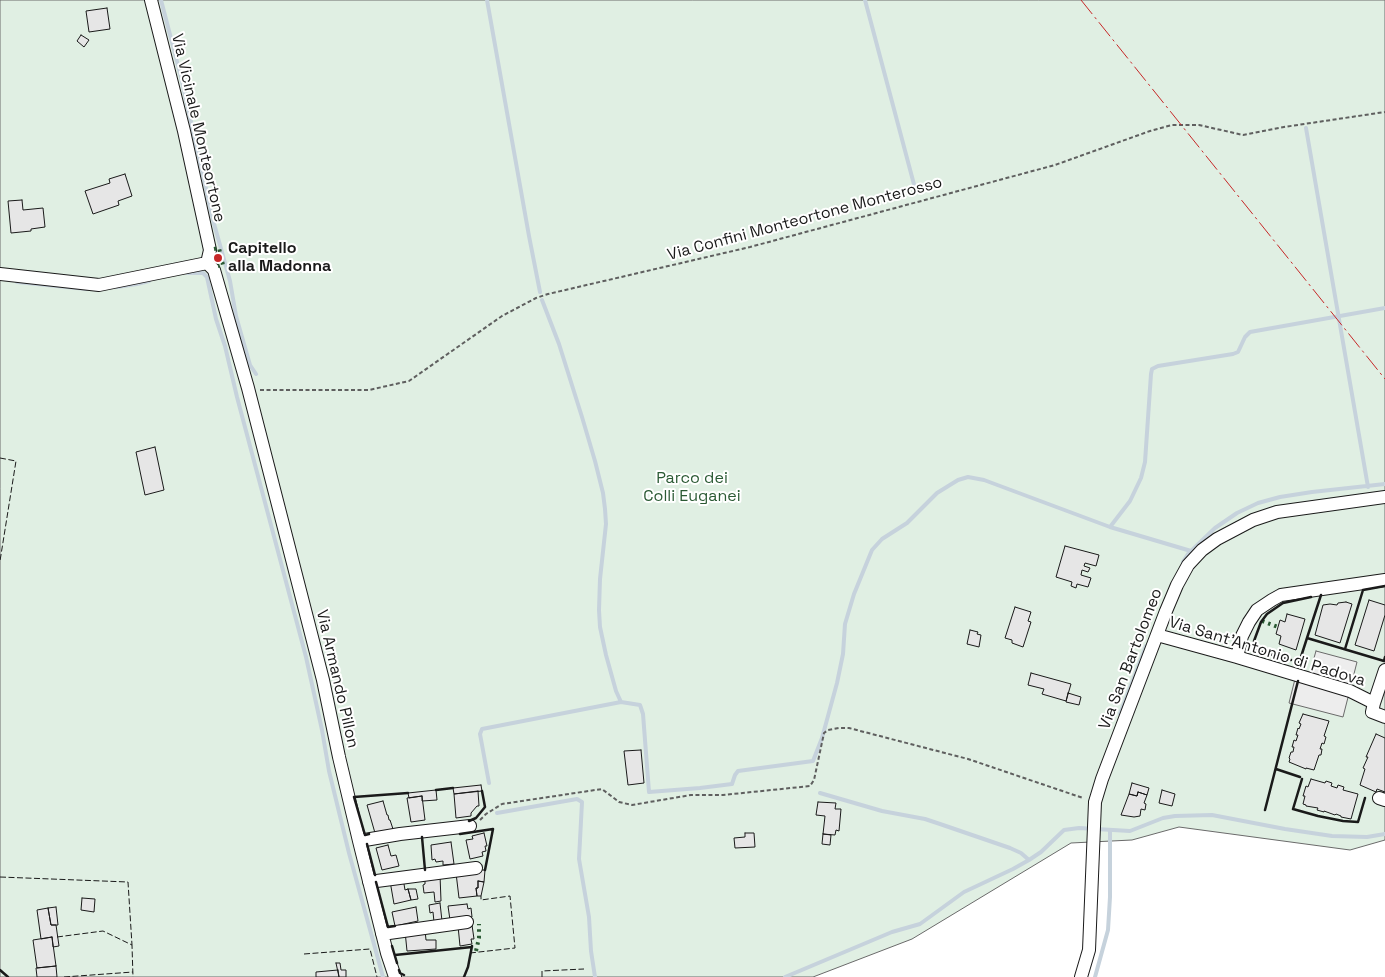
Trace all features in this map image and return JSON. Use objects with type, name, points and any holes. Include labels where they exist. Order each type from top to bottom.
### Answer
[{"type":"street","name":"Via Vicinale Monteortone","points":[[151,0],[184,131],[210,250],[207,263]]},
{"type":"street","points":[[0,274],[99,286],[207,263]]},
{"type":"street","name":"Via Armando Pillon","points":[[207,263],[214,270],[248,388],[323,680],[369,882],[395,977]]},
{"type":"street","name":"Via San Bartolomeo","points":[[1081,977],[1089,950],[1095,802],[1156,635],[1177,585],[1188,566],[1202,550],[1217,539],[1253,520],[1277,512],[1385,496]]},
{"type":"street","points":[[1236,657],[1248,622],[1257,610],[1272,600],[1281,596],[1385,580]]},
{"type":"street","name":"Via Sant'Antonio di Padova","points":[[1156,635],[1350,691],[1374,703],[1372,712],[1385,717]]},
{"type":"street","points":[[1374,703],[1385,670]]},
{"type":"street","points":[[359,841],[470,826]]},
{"type":"street","points":[[369,882],[476,868]]},
{"type":"street","points":[[382,934],[467,922]]},
{"type":"path","name":"Via Confini Monteortone Monterosso","points":[[248,388],[275,391],[369,390],[409,381],[502,316],[536,298],[750,248],[1055,165],[1172,125],[1199,125],[1243,135],[1385,112]]},
{"type":"path","points":[[470,826],[502,804],[602,788],[619,802],[632,805],[691,795],[723,795],[810,786],[814,780],[824,733],[828,730],[839,728],[849,728],[968,759],[1095,802]]},
{"type":"green space","name":"Parco dei Colli Euganei","points":[[0,0],[1385,0],[1385,840],[1350,850],[1179,827],[1132,840],[1071,843],[912,939],[813,977],[0,977]]},
{"type":"shaded area","points":[[1316,651],[1357,662],[1343,717],[1289,703],[1296,675],[1308,679]]},
{"type":"building","points":[[107,8],[110,29],[89,32],[86,11]]},
{"type":"building","points":[[81,35],[89,40],[84,47],[77,41]]},
{"type":"building","points":[[125,174],[132,196],[118,201],[119,205],[93,214],[85,191],[110,183],[109,179]]},
{"type":"building","points":[[22,200],[23,210],[43,208],[45,227],[31,229],[31,231],[11,233],[8,201]]},
{"type":"building","points":[[155,447],[164,490],[145,495],[136,452]]},
{"type":"building","points":[[1065,546],[1099,555],[1096,566],[1085,563],[1084,566],[1090,568],[1088,572],[1082,570],[1081,575],[1091,578],[1088,587],[1077,584],[1076,588],[1071,586],[1072,582],[1056,577]]},
{"type":"building","points":[[1369,600],[1385,605],[1385,615],[1374,651],[1355,645]]},
{"type":"building","points":[[1346,602],[1352,604],[1340,643],[1315,635],[1323,605],[1337,605],[1338,603]]},
{"type":"building","points":[[1015,607],[1031,612],[1028,621],[1031,622],[1023,647],[1005,638]]},
{"type":"building","points":[[1287,614],[1305,619],[1296,650],[1279,644],[1281,636],[1276,634],[1280,620],[1285,622]]},
{"type":"building","points":[[970,630],[981,635],[979,647],[967,644]]},
{"type":"building","points":[[1031,673],[1071,684],[1066,701],[1042,694],[1044,689],[1028,685]]},
{"type":"building","points":[[1068,693],[1081,697],[1079,705],[1066,702]]},
{"type":"building","points":[[1303,714],[1329,721],[1324,736],[1326,737],[1324,744],[1322,743],[1320,749],[1322,749],[1321,755],[1319,755],[1314,770],[1289,762]]},
{"type":"building","points":[[1376,734],[1385,738],[1385,792],[1377,789],[1376,792],[1360,785],[1365,769],[1363,768],[1368,757],[1366,757]]},
{"type":"building","points":[[641,750],[644,783],[628,785],[624,751]]},
{"type":"building","points":[[1311,779],[1325,783],[1326,781],[1332,783],[1331,786],[1337,788],[1338,785],[1344,787],[1343,790],[1358,794],[1351,819],[1317,810],[1318,808],[1303,804],[1306,786],[1308,787]]},
{"type":"building","points":[[1132,783],[1149,788],[1147,795],[1138,792],[1137,796],[1129,794]]},
{"type":"building","points":[[481,785],[482,791],[454,794],[453,788]]},
{"type":"building","points":[[436,790],[437,800],[422,801],[422,796],[409,798],[408,793]]},
{"type":"building","points":[[1162,790],[1175,794],[1172,806],[1159,803]]},
{"type":"building","points":[[478,791],[479,806],[471,813],[471,816],[456,818],[454,794]]},
{"type":"building","points":[[1138,792],[1147,795],[1144,803],[1146,804],[1145,810],[1141,809],[1140,816],[1121,815],[1129,794],[1137,796]]},
{"type":"building","points":[[422,796],[425,820],[411,822],[407,798]]},
{"type":"building","points":[[383,801],[393,829],[375,833],[367,805]]},
{"type":"building","points":[[818,802],[836,803],[835,809],[841,809],[839,831],[836,830],[835,835],[823,834],[825,816],[816,815]]},
{"type":"building","points":[[484,833],[487,846],[485,846],[486,851],[482,852],[483,856],[470,859],[466,840],[473,839],[472,836]]},
{"type":"building","points":[[745,833],[754,833],[755,847],[735,848],[734,838],[745,837]]},
{"type":"building","points":[[823,834],[831,835],[830,845],[822,844]]},
{"type":"building","points":[[451,842],[454,864],[443,865],[443,861],[436,862],[435,859],[432,860],[431,845]]},
{"type":"building","points":[[388,845],[391,856],[396,855],[399,866],[382,870],[376,848]]},
{"type":"building","points":[[485,870],[484,882],[478,881],[478,888],[476,888],[477,896],[459,898],[456,873]]},
{"type":"building","points":[[440,875],[441,901],[435,902],[434,892],[424,893],[423,885],[425,884],[425,877]]},
{"type":"building","points":[[403,878],[405,890],[408,889],[411,900],[394,904],[390,881]]},
{"type":"building","points":[[478,881],[484,882],[481,896],[477,896],[476,888],[478,888]]},
{"type":"building","points":[[408,889],[416,889],[418,899],[411,900]]},
{"type":"building","points":[[82,898],[95,899],[94,912],[81,910]]},
{"type":"building","points":[[440,903],[442,921],[434,922],[433,912],[430,913],[429,905]]},
{"type":"building","points":[[467,904],[468,909],[471,908],[472,917],[450,920],[448,906]]},
{"type":"building","points":[[56,907],[58,925],[51,925],[48,908]]},
{"type":"building","points":[[416,907],[418,921],[395,926],[392,912]]},
{"type":"building","points":[[48,908],[51,925],[56,925],[59,946],[53,947],[52,937],[41,939],[37,910]]},
{"type":"building","points":[[472,925],[474,939],[471,939],[472,944],[460,946],[458,926]]},
{"type":"building","points":[[425,930],[426,940],[436,940],[436,949],[407,951],[405,931]]},
{"type":"building","points":[[52,937],[56,966],[37,968],[33,940]]},
{"type":"building","points":[[336,963],[340,963],[341,970],[346,970],[346,977],[339,977]]},
{"type":"building","points":[[56,966],[57,977],[37,977],[36,968]]},
{"type":"building","points":[[338,970],[339,977],[316,977],[316,972]]},
{"type":"waterway","points":[[161,0],[181,77],[213,220],[230,281],[236,316],[250,365],[256,374]]},
{"type":"waterway","points":[[487,0],[540,292]]},
{"type":"waterway","points":[[865,0],[916,192]]},
{"type":"waterway","points":[[1306,128],[1368,487]]},
{"type":"waterway","points":[[187,273],[203,273],[207,277],[216,319],[225,346],[306,657],[329,771],[383,977]]},
{"type":"waterway","points":[[117,287],[149,281]]},
{"type":"waterway","points":[[17,282],[87,289]]},
{"type":"waterway","points":[[542,300],[559,344],[603,493],[606,524],[600,579],[600,627],[616,691],[621,702]]},
{"type":"waterway","points":[[1110,527],[1130,501],[1141,478],[1145,462],[1152,369],[1158,366],[1233,354],[1238,352],[1245,337],[1250,332],[1385,308]]},
{"type":"waterway","points":[[489,783],[480,734],[482,729],[621,702],[640,705],[643,714],[649,792],[732,784],[738,771],[813,761],[822,738],[837,683],[843,654],[845,624],[854,594],[872,550],[882,539],[907,523],[937,493],[958,480],[968,477],[984,480],[1110,527],[1191,551]]},
{"type":"waterway","points":[[1183,562],[1188,554],[1215,528],[1237,513],[1258,503],[1312,492],[1385,484]]},
{"type":"waterway","points":[[1120,714],[1146,646]]},
{"type":"waterway","points":[[820,793],[882,811],[925,819],[1010,848],[1021,853],[1029,860]]},
{"type":"waterway","points":[[497,813],[577,799],[582,802],[579,859],[589,917],[595,977]]},
{"type":"waterway","points":[[785,977],[892,932],[920,924],[964,892],[1029,860],[1041,852],[1064,830],[1079,828],[1130,831],[1163,818],[1212,815],[1332,836],[1367,837],[1385,834]]},
{"type":"waterway","points":[[1095,977],[1108,930],[1110,830]]},
{"type":"hedge","points":[[214,249],[219,248],[223,265],[218,266]]},
{"type":"hedge","points":[[1262,621],[1278,627]]},
{"type":"hedge","points":[[476,951],[479,938],[479,924]]},
{"type":"fence","points":[[0,458],[16,461],[0,561]]},
{"type":"fence","points":[[0,877],[128,882],[132,945]]},
{"type":"fence","points":[[470,953],[515,948],[510,896],[481,900],[481,896]]},
{"type":"fence","points":[[57,937],[103,931],[132,945],[133,977]]},
{"type":"fence","points":[[304,954],[370,949],[377,977]]},
{"type":"fence","points":[[542,977],[542,971],[584,969]]},
{"type":"fence","points":[[64,977],[133,972]]},
{"type":"wall","points":[[1345,649],[1363,590],[1385,586]]},
{"type":"wall","points":[[1307,638],[1321,595]]},
{"type":"wall","points":[[1291,660],[1255,650],[1254,641],[1261,622],[1267,614],[1283,603],[1311,597]]},
{"type":"wall","points":[[1299,663],[1307,638],[1384,661],[1385,657]]},
{"type":"wall","points":[[1265,810],[1298,681]]},
{"type":"wall","points":[[1276,769],[1300,777]]},
{"type":"wall","points":[[1302,779],[1293,809],[1318,816],[1358,822],[1365,798]]},
{"type":"wall","points":[[436,790],[453,788]]},
{"type":"wall","points":[[469,821],[476,818],[485,807],[482,791]]},
{"type":"wall","points":[[369,834],[365,835],[354,797],[408,793]]},
{"type":"wall","points":[[460,834],[493,829],[485,870]]},
{"type":"wall","points":[[422,837],[425,870]]},
{"type":"wall","points":[[367,844],[375,875]]},
{"type":"wall","points":[[376,882],[388,927],[395,926]]},
{"type":"wall","points":[[392,946],[397,963]]},
{"type":"wall","points":[[464,977],[472,946]]},
{"type":"wall","points":[[395,955],[472,947]]},
{"type":"wall","points":[[0,970],[8,977]]},
{"type":"wall","points":[[399,970],[404,975]]},
{"type":"power","points":[[1081,0],[1385,379]]},
{"type":"place","name":"Capitello alla Madonna","points":[[218,258]]}]
